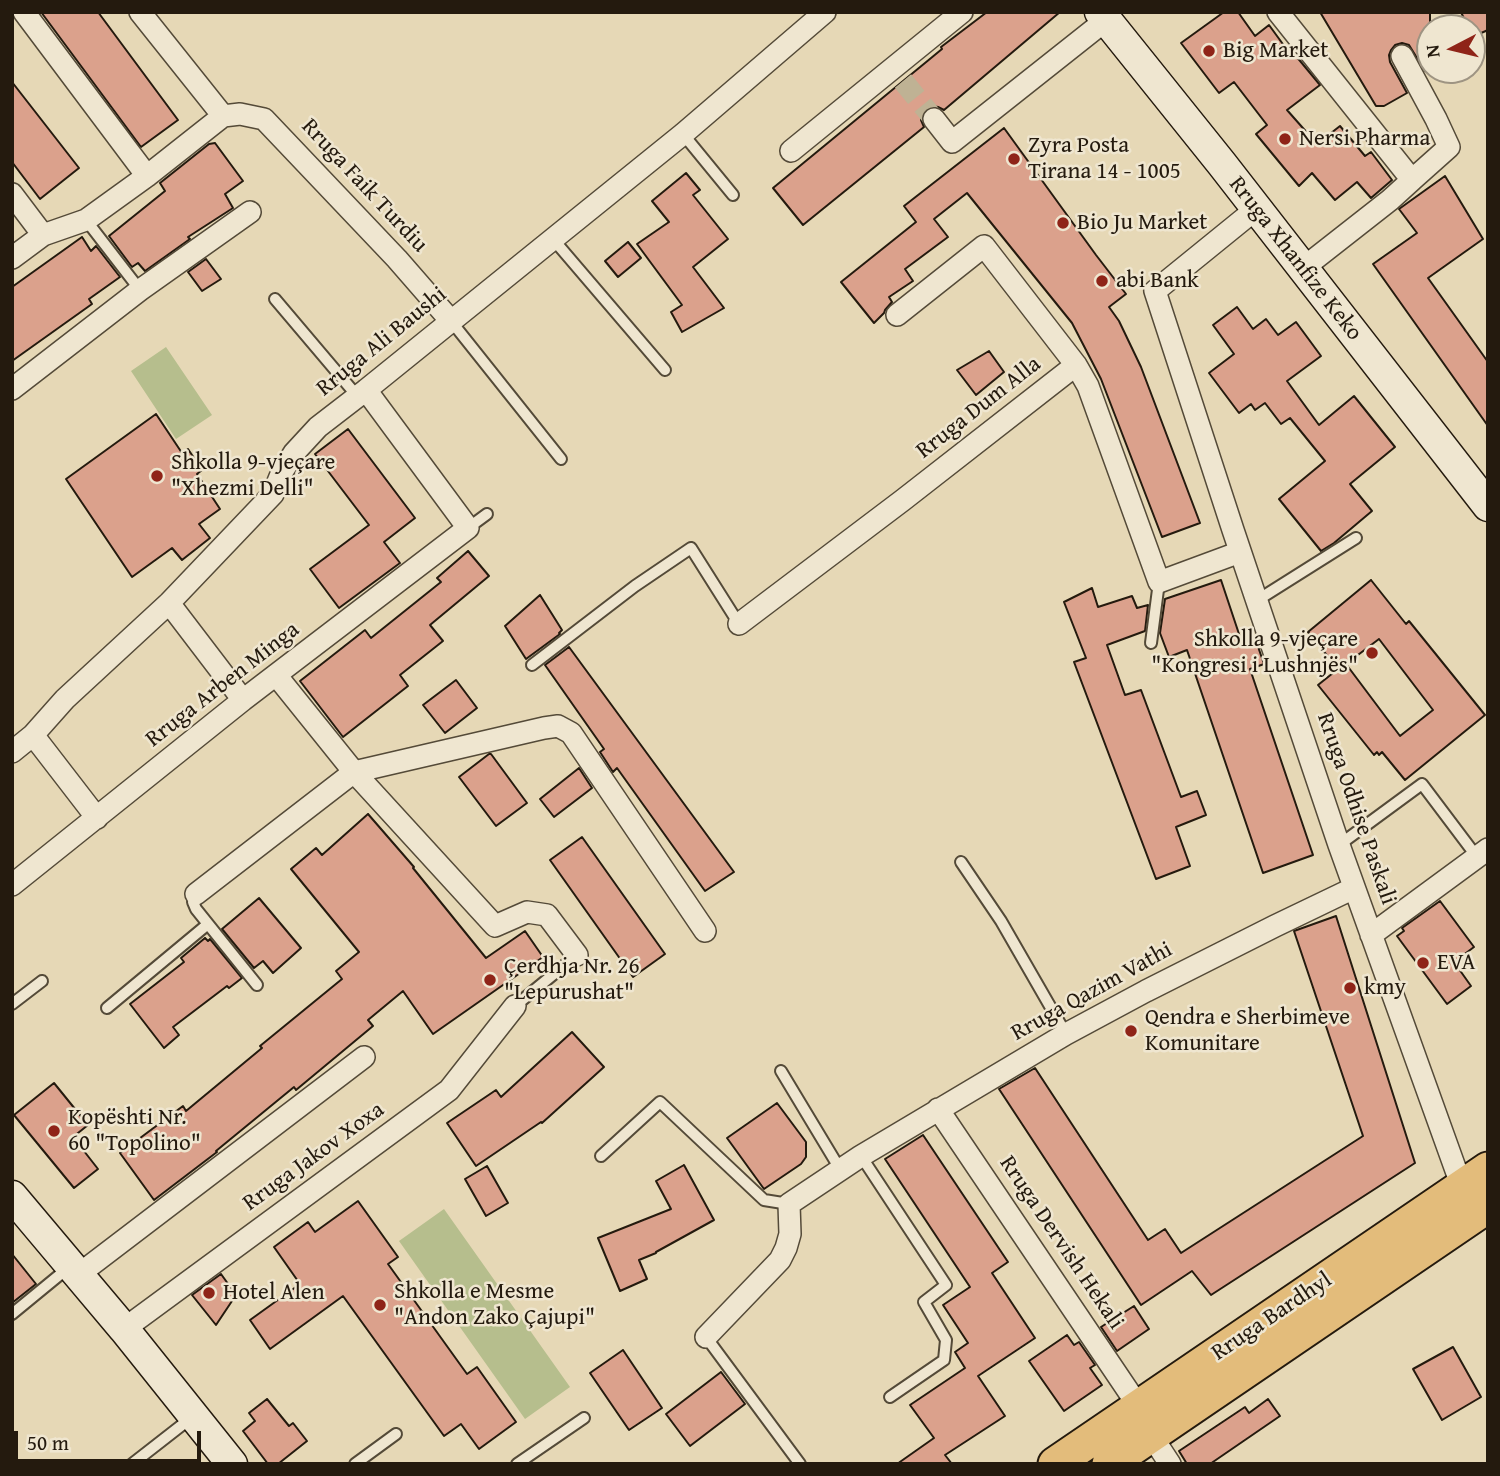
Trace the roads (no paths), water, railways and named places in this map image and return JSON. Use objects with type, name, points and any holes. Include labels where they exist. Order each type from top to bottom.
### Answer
[{"type":"main road","name":"Rruga Xhanfize Keko","points":[[1103,16],[1488,506]]},
{"type":"main road","points":[[12,1196],[124,1329],[232,1464]]},
{"type":"main road","name":"Rruga Bardhyl","points":[[1055,1464],[1145,1421],[1481,1200]]},
{"type":"main road","name":"Rruga Bardhyl","points":[[1109,1464],[1145,1421]]},
{"type":"street","points":[[24,12],[147,176]]},
{"type":"street","points":[[12,258],[43,235],[86,220],[223,116],[140,12]]},
{"type":"street","name":"Rruga Ali Baushi","points":[[12,752],[33,735],[65,699],[169,603],[273,494],[294,453],[317,427],[683,134],[825,12]]},
{"type":"street","points":[[791,151],[898,75],[962,12]]},
{"type":"street","points":[[1280,13],[1412,180]]},
{"type":"street","points":[[934,119],[952,142],[1103,16]]},
{"type":"street","points":[[1302,270],[1390,200],[1449,147],[1402,56]]},
{"type":"street","name":"Rruga Faik Turdiu","points":[[223,116],[240,114],[264,119],[397,259],[451,321]]},
{"type":"street","points":[[12,194],[43,235]]},
{"type":"street","name":"Rruga Odhise Paskali","points":[[1256,209],[1155,291],[1256,601],[1354,888],[1481,1200]]},
{"type":"street","points":[[12,389],[139,290],[250,212]]},
{"type":"street","name":"Rruga Dum Alla","points":[[739,624],[1076,366],[984,246],[897,316]]},
{"type":"street","points":[[1076,366],[1097,407],[1159,582],[1240,552]]},
{"type":"street","points":[[362,393],[468,528]]},
{"type":"street","name":"Rruga Arben Minga","points":[[12,885],[243,700],[468,528]]},
{"type":"street","points":[[169,603],[243,700]]},
{"type":"street","points":[[276,675],[354,772],[495,926],[527,912],[547,915],[577,956]]},
{"type":"street","points":[[196,894],[354,772],[558,726],[571,733],[705,931]]},
{"type":"street","points":[[33,735],[97,818]]},
{"type":"street","points":[[1371,935],[1482,853]]},
{"type":"street","name":"Rruga Qazim Vathi","points":[[789,1204],[861,1156],[1066,1034],[1146,991],[1354,888]]},
{"type":"street","name":"Rruga Jakov Xoxa","points":[[124,1329],[449,1090],[515,1006]]},
{"type":"street","points":[[74,1270],[364,1057]]},
{"type":"street","name":"Rruga Dervish Hekali","points":[[938,1109],[1145,1421],[1170,1464]]},
{"type":"street","points":[[706,1337],[780,1259],[790,1234],[789,1204]]},
{"type":"lane","points":[[683,134],[733,195]]},
{"type":"lane","points":[[86,220],[139,290]]},
{"type":"lane","points":[[552,239],[665,370]]},
{"type":"lane","points":[[275,299],[362,393]]},
{"type":"lane","name":"Rruga Faik Turdiu","points":[[451,321],[561,459]]},
{"type":"lane","name":"Rruga Arben Minga","points":[[468,528],[487,514]]},
{"type":"lane","points":[[1256,601],[1356,538]]},
{"type":"lane","points":[[532,665],[635,586],[691,548],[739,624]]},
{"type":"lane","points":[[1151,643],[1159,582]]},
{"type":"lane","points":[[1339,845],[1422,783],[1482,853]]},
{"type":"lane","points":[[961,862],[1001,921],[1066,1034]]},
{"type":"lane","points":[[196,894],[193,902],[196,909],[257,985]]},
{"type":"lane","points":[[107,1008],[208,924]]},
{"type":"lane","points":[[515,1006],[577,956]]},
{"type":"lane","points":[[12,1004],[42,981]]},
{"type":"lane","points":[[781,1071],[840,1169]]},
{"type":"lane","points":[[601,1156],[660,1102],[764,1200],[789,1204]]},
{"type":"lane","points":[[861,1156],[946,1285],[924,1302],[946,1340],[944,1360],[890,1397]]},
{"type":"lane","points":[[12,1314],[74,1270]]},
{"type":"lane","points":[[706,1337],[800,1464]]},
{"type":"lane","points":[[132,1464],[194,1416]]},
{"type":"lane","points":[[517,1464],[584,1418]]},
{"type":"lane","points":[[355,1464],[396,1434]]},
{"type":"tunnel","points":[[903,81],[934,119]]},
{"type":"place","name":"Big Market","points":[[1209,51]]},
{"type":"place","name":"Nersi Pharma","points":[[1285,139]]},
{"type":"place","name":"Zyra Posta Tirana 14 - 1005","points":[[1014,159]]},
{"type":"place","name":"Bio Ju Market","points":[[1063,223]]},
{"type":"place","name":"abi Bank","points":[[1102,281]]},
{"type":"place","name":"Shkolla 9-vjeçare \"Xhezmi Delli\"","points":[[157,476]]},
{"type":"place","name":"Shkolla 9-vjeçare \"Kongresi i Lushnjës\"","points":[[1372,653]]},
{"type":"place","name":"EVA","points":[[1423,963]]},
{"type":"place","name":"Çerdhja Nr. 26 \"Lepurushat\"","points":[[490,980]]},
{"type":"place","name":"kmy","points":[[1350,988]]},
{"type":"place","name":"Qendra e Sherbimeve Komunitare","points":[[1131,1031]]},
{"type":"place","name":"Kopështi Nr. 60 \"Topolino\"","points":[[54,1131]]},
{"type":"place","name":"Hotel Alen","points":[[209,1293]]},
{"type":"place","name":"Shkolla e Mesme \"Andon Zako Çajupi\"","points":[[380,1305]]}]
